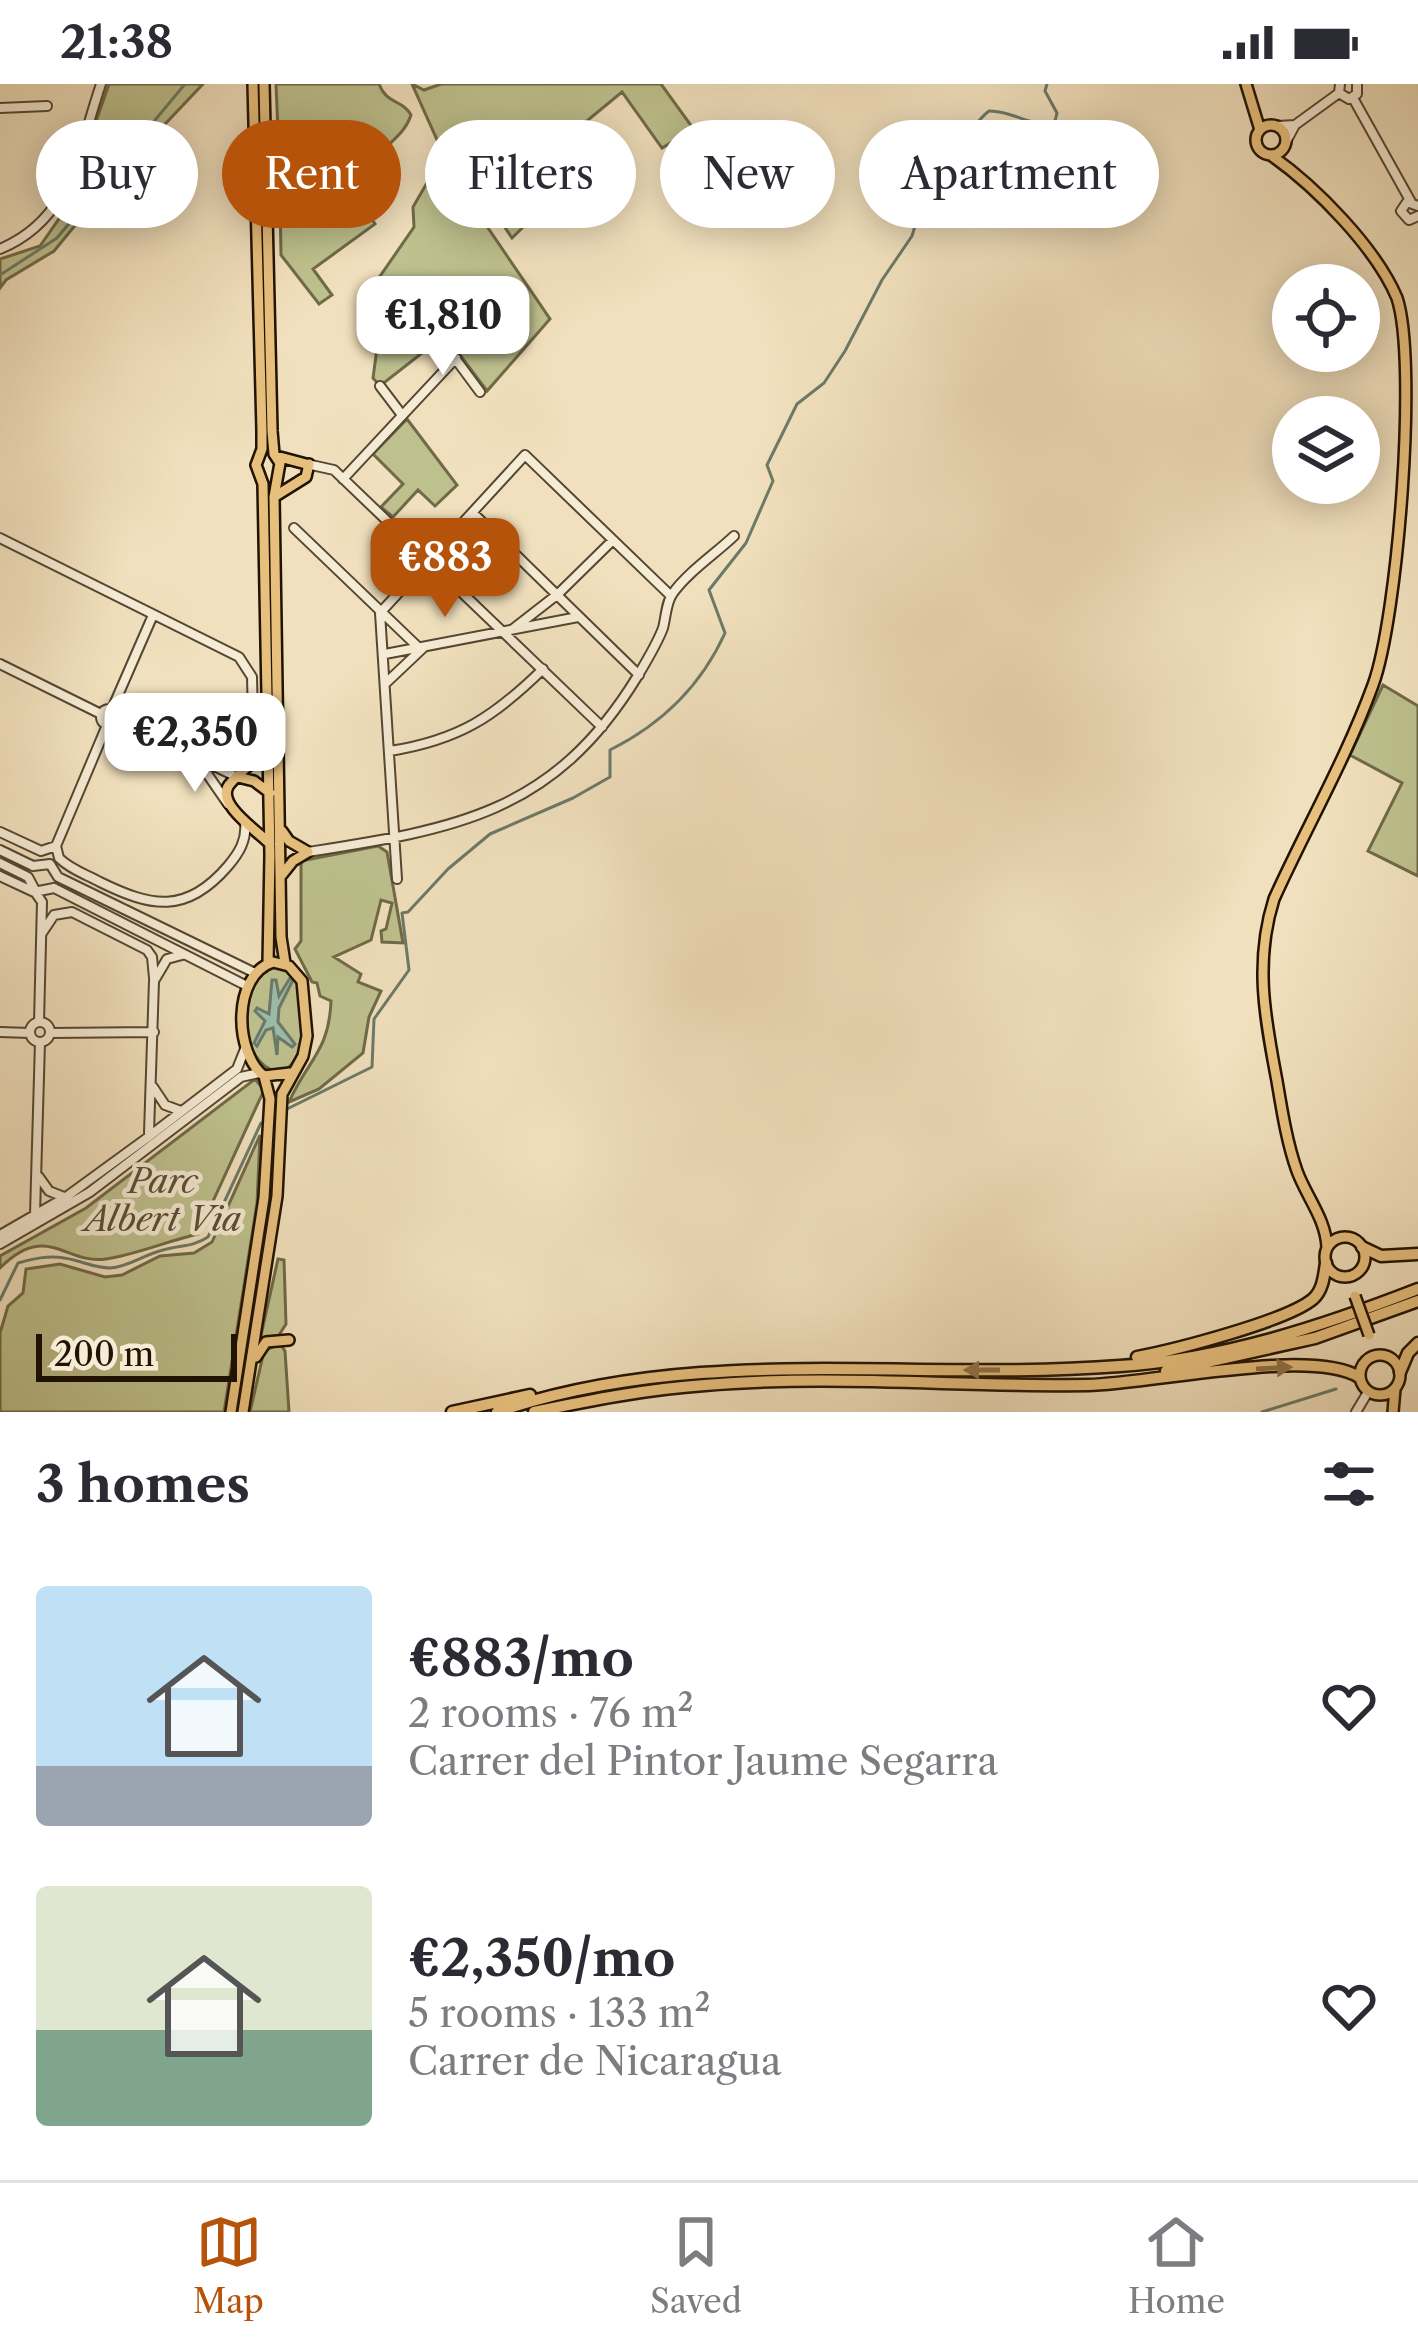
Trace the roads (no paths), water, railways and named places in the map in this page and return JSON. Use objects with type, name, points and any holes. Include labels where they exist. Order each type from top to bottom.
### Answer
[{"type":"highway","points":[[1362,1247],[1381,1256],[1418,1254]]},
{"type":"highway","points":[[1099,1366],[1196,1344],[1307,1303],[1319,1292],[1326,1263]]},
{"type":"highway","points":[[497,1412],[589,1387],[663,1374],[762,1368],[1042,1370],[1140,1364],[1306,1329],[1418,1289]]},
{"type":"highway","points":[[1074,1384],[1196,1367],[1315,1338],[1418,1301]]},
{"type":"highway","points":[[1400,1372],[1418,1342]]},
{"type":"highway","points":[[534,1412],[643,1391],[747,1382],[1074,1384],[1290,1367],[1344,1369],[1359,1377]]},
{"type":"highway","points":[[452,1412],[588,1382],[663,1374]]},
{"type":"main road","points":[[254,84],[262,429],[256,466],[263,484],[269,743],[268,963]]},
{"type":"main road","points":[[239,1411],[272,1241],[282,1094],[303,1056],[308,1011],[302,981],[285,963],[277,472],[264,84]]},
{"type":"main road","points":[[1246,84],[1254,108],[1292,170],[1379,264],[1398,299],[1409,352],[1397,553],[1382,657],[1364,710],[1274,899],[1261,960],[1263,1007],[1291,1152],[1319,1214],[1326,1263],[1354,1296],[1369,1335],[1400,1372],[1391,1412]]},
{"type":"main road","points":[[1269,127],[1256,138],[1258,149],[1280,149]]},
{"type":"main road","points":[[260,456],[308,464]]},
{"type":"main road","points":[[260,473],[267,476],[308,464]]},
{"type":"main road","points":[[274,497],[306,477],[308,464]]},
{"type":"main road","points":[[269,743],[226,790],[230,806],[270,844]]},
{"type":"main road","points":[[238,776],[269,792],[280,828],[289,841],[308,852],[281,877]]},
{"type":"main road","points":[[239,1411],[265,1198],[270,1099],[246,1047],[247,986],[254,972],[268,963],[285,963]]},
{"type":"main road","points":[[262,1074],[290,1073]]},
{"type":"main road","points":[[1319,1214],[1362,1247],[1364,1260],[1354,1296]]},
{"type":"main road","points":[[1327,1248],[1346,1237]]},
{"type":"main road","points":[[1340,1276],[1358,1271]]},
{"type":"main road","points":[[1369,1335],[1368,1358],[1359,1377],[1391,1412]]},
{"type":"main road","points":[[239,1411],[258,1349],[266,1342],[289,1340]]},
{"type":"main road","points":[[1368,1358],[1383,1355]]},
{"type":"main road","points":[[1372,1394],[1395,1389]]},
{"type":"street","points":[[0,249],[48,219],[62,199],[101,84]]},
{"type":"street","points":[[1353,98],[1360,85]]},
{"type":"street","points":[[1280,149],[1295,125],[1340,88],[1353,98],[1414,204],[1402,208],[1403,217],[1418,216]]},
{"type":"street","points":[[0,109],[47,106]]},
{"type":"street","points":[[1269,127],[1295,125]]},
{"type":"street","points":[[440,338],[480,392]]},
{"type":"street","points":[[343,479],[456,358]]},
{"type":"street","points":[[380,386],[402,415]]},
{"type":"street","points":[[397,880],[400,838],[380,613],[525,455],[670,595]]},
{"type":"street","points":[[308,464],[323,465],[343,479],[509,631],[602,728]]},
{"type":"street","points":[[473,513],[639,675]]},
{"type":"street","points":[[294,528],[380,613],[422,647]]},
{"type":"street","points":[[308,852],[400,838],[467,820],[517,797],[562,767],[602,728],[639,675],[662,631],[670,595],[734,536]]},
{"type":"street","points":[[0,538],[238,657],[252,677],[254,755],[238,776],[117,720],[112,709]]},
{"type":"street","points":[[509,631],[558,594],[612,542]]},
{"type":"street","points":[[101,714],[112,709],[153,615]]},
{"type":"street","points":[[385,654],[580,617]]},
{"type":"street","points":[[386,683],[422,647]]},
{"type":"street","points":[[0,664],[101,714],[107,725]]},
{"type":"street","points":[[390,751],[444,740],[472,727],[506,706],[543,669]]},
{"type":"street","points":[[48,863],[107,725],[117,720]]},
{"type":"street","points":[[199,761],[230,806]]},
{"type":"street","points":[[55,848],[62,862],[136,899],[167,904],[191,896],[229,865],[247,834],[242,817]]},
{"type":"street","points":[[0,832],[35,850],[55,848]]},
{"type":"street","points":[[0,850],[33,866],[48,863]]},
{"type":"street","points":[[0,862],[40,890]]},
{"type":"street","points":[[48,863],[58,877],[254,972]]},
{"type":"street","points":[[33,866],[40,890],[42,933],[39,1022]]},
{"type":"street","points":[[0,876],[75,900],[247,986]]},
{"type":"street","points":[[40,890],[58,877]]},
{"type":"street","points":[[75,900],[150,953],[154,1032],[147,1138]]},
{"type":"street","points":[[42,933],[49,918],[65,912],[113,931]]},
{"type":"street","points":[[154,980],[167,959],[190,956]]},
{"type":"street","points":[[39,1022],[50,1033]]},
{"type":"street","points":[[30,1033],[39,1022]]},
{"type":"street","points":[[0,1032],[30,1033],[40,1042]]},
{"type":"street","points":[[34,1217],[40,1042],[50,1033],[154,1032]]},
{"type":"street","points":[[0,1235],[66,1197],[147,1138],[237,1069],[246,1047]]},
{"type":"street","points":[[0,1244],[81,1198],[241,1077],[262,1074]]},
{"type":"street","points":[[153,1086],[165,1105],[182,1111]]},
{"type":"street","points":[[39,1176],[49,1191],[66,1197]]},
{"type":"street","points":[[1357,1412],[1372,1394]]},
{"type":"waterway","points":[[0,275],[57,238],[185,84]]},
{"type":"waterway","points":[[287,1109],[372,1067],[374,1019],[409,970],[402,913],[490,834],[610,777],[610,750],[663,716],[704,670],[725,633],[709,590],[746,543],[773,481],[767,465],[797,404],[824,383],[912,236],[918,216],[913,204],[917,183],[989,111],[1038,123],[1055,121],[1057,113],[1045,91],[1047,84]]},
{"type":"waterway","points":[[0,1300],[18,1263],[58,1257],[110,1268],[208,1237],[261,1123]]},
{"type":"waterway","points":[[1262,1412],[1336,1389]]},
{"type":"park label","name":"Parc Albert Via","points":[[163,1200]]}]
